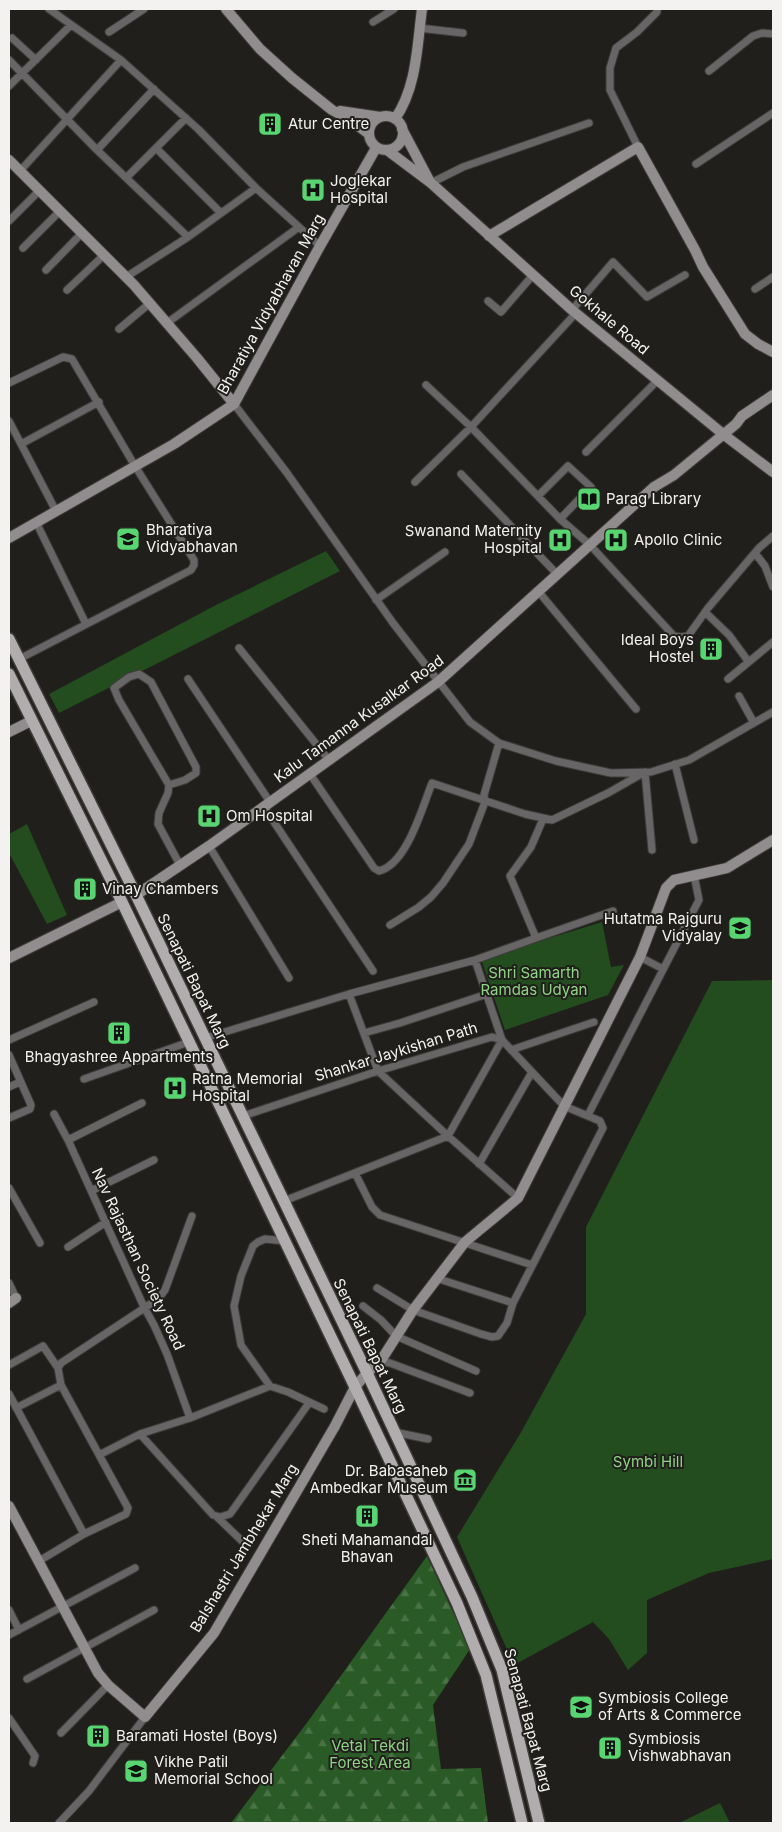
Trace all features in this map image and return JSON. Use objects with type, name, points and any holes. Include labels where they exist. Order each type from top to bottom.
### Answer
[{"type":"main road","name":"Senapati Bapat Marg","points":[[9,639],[136,894],[367,1373],[472,1596],[502,1670],[539,1823]]},
{"type":"main road","name":"Senapati Bapat Marg","points":[[9,674],[122,902],[453,1594],[480,1657],[490,1690],[522,1823]]},
{"type":"main road","points":[[122,902],[136,894]]},
{"type":"street","points":[[49,9],[121,60],[186,118],[256,188],[320,246]]},
{"type":"street","points":[[109,32],[144,9]]},
{"type":"street","points":[[226,9],[260,49],[332,110],[350,120],[368,134],[376,148],[387,150],[431,183]]},
{"type":"street","points":[[373,22],[394,9]]},
{"type":"street","points":[[395,119],[404,105],[411,88],[422,9]]},
{"type":"street","points":[[658,9],[637,32],[616,48],[610,68],[610,90],[638,147],[696,250],[703,267],[745,334],[773,352]]},
{"type":"street","points":[[9,86],[71,25]]},
{"type":"street","points":[[419,28],[463,33]]},
{"type":"street","points":[[709,71],[753,36],[762,33],[773,34]]},
{"type":"street","points":[[12,38],[36,60]]},
{"type":"street","points":[[9,60],[68,118],[97,150],[188,238]]},
{"type":"street","points":[[20,171],[121,60]]},
{"type":"street","points":[[97,150],[154,89]]},
{"type":"street","points":[[332,110],[395,119],[431,183]]},
{"type":"street","points":[[696,164],[773,113]]},
{"type":"street","points":[[126,177],[186,118]]},
{"type":"street","points":[[368,134],[372,124],[380,118]]},
{"type":"street","points":[[431,183],[463,167],[589,123]]},
{"type":"street","points":[[387,150],[398,145],[401,140],[402,129]]},
{"type":"street","points":[[488,236],[638,147]]},
{"type":"street","points":[[156,148],[221,214]]},
{"type":"street","name":"Bharatiya Vidyabhavan Marg","points":[[9,538],[174,444],[234,404],[376,148]]},
{"type":"street","points":[[9,160],[126,277],[197,358],[287,473],[372,591],[376,600],[438,682],[470,722],[499,743],[556,761],[611,773],[645,772],[688,760],[773,712]]},
{"type":"street","name":"Gokhale Road","points":[[431,183],[574,311],[723,434],[773,472]]},
{"type":"street","points":[[126,277],[188,238],[256,188]]},
{"type":"street","points":[[9,221],[40,190]]},
{"type":"street","points":[[22,248],[60,211]]},
{"type":"street","points":[[167,323],[298,226]]},
{"type":"street","points":[[46,270],[82,233]]},
{"type":"street","points":[[68,290],[104,255]]},
{"type":"street","points":[[415,482],[471,427],[574,311],[613,262],[647,296],[685,275]]},
{"type":"street","points":[[488,301],[501,312],[534,275]]},
{"type":"street","points":[[754,289],[773,277]]},
{"type":"street","points":[[119,329],[150,303]]},
{"type":"street","points":[[9,383],[63,357],[69,357],[75,361],[135,466],[194,560],[191,570],[25,656]]},
{"type":"street","points":[[586,452],[658,380]]},
{"type":"street","points":[[426,385],[471,427],[560,519],[590,545],[671,634],[686,637],[755,553],[773,536]]},
{"type":"street","points":[[736,424],[742,416],[773,395]]},
{"type":"street","points":[[21,444],[99,402]]},
{"type":"street","points":[[736,424],[746,421],[773,403]]},
{"type":"street","points":[[9,421],[56,511]]},
{"type":"street","name":"Kalu Tamanna Kusalkar Road","points":[[136,894],[209,846],[438,682],[654,488],[674,475],[736,424]]},
{"type":"street","points":[[538,496],[568,466],[591,488],[560,519]]},
{"type":"street","points":[[460,474],[557,574]]},
{"type":"street","points":[[36,522],[86,624]]},
{"type":"street","points":[[376,600],[445,552]]},
{"type":"street","points":[[755,553],[764,566],[773,587]]},
{"type":"street","points":[[538,591],[636,709]]},
{"type":"street","points":[[706,612],[729,635],[748,662]]},
{"type":"street","points":[[728,678],[773,642]]},
{"type":"street","points":[[239,648],[329,760]]},
{"type":"street","points":[[169,785],[185,780],[196,773],[196,767],[151,682],[139,674],[129,676],[114,688],[119,700],[169,785],[168,793],[159,812],[158,824],[180,865]]},
{"type":"street","points":[[188,679],[372,971]]},
{"type":"street","points":[[739,696],[754,723]]},
{"type":"street","points":[[9,732],[31,721]]},
{"type":"street","points":[[390,925],[431,897],[443,883],[469,844],[485,802],[484,795],[499,743]]},
{"type":"street","points":[[675,764],[694,840]]},
{"type":"street","points":[[310,774],[374,868],[379,871],[386,869],[396,860],[408,843],[432,784],[485,802],[552,820],[608,793],[645,772]]},
{"type":"street","points":[[645,772],[652,850]]},
{"type":"street","points":[[536,938],[510,876],[531,847],[544,819]]},
{"type":"street","points":[[349,994],[378,1071],[518,1198],[640,957],[666,888],[674,880],[727,868],[773,840]]},
{"type":"street","points":[[209,846],[289,978]]},
{"type":"street","points":[[588,1115],[699,900],[694,875]]},
{"type":"street","points":[[9,958],[122,902]]},
{"type":"street","points":[[205,1038],[349,994],[476,960],[614,912]]},
{"type":"street","points":[[640,957],[663,969]]},
{"type":"street","points":[[377,1288],[412,1310],[492,1337],[501,1334],[507,1323],[513,1303],[603,1128],[600,1121],[564,1106],[502,1040],[476,960]]},
{"type":"street","points":[[364,1033],[487,994]]},
{"type":"street","points":[[9,1040],[94,1002]]},
{"type":"street","points":[[511,1050],[594,1022]]},
{"type":"street","name":"Shankar Jaykishan Path","points":[[242,1116],[378,1071],[492,1037],[502,1040]]},
{"type":"street","points":[[284,1201],[448,1136],[502,1040]]},
{"type":"street","points":[[84,1079],[189,1042]]},
{"type":"street","points":[[9,1055],[30,1109],[9,1118]]},
{"type":"street","points":[[479,1164],[532,1072]]},
{"type":"street","points":[[9,1087],[20,1082]]},
{"type":"street","points":[[68,1140],[142,1103]]},
{"type":"street","name":"Nav Rajasthan Society Road","points":[[54,1114],[68,1140],[167,1354],[190,1418]]},
{"type":"street","points":[[91,1191],[154,1160]]},
{"type":"street","points":[[355,1173],[372,1207],[380,1215],[532,1265]]},
{"type":"street","points":[[9,1188],[40,1244]]},
{"type":"street","name":"Balshastri Jambhekar Marg","points":[[59,1823],[89,1791],[145,1717],[214,1633],[335,1426],[355,1387],[380,1362],[412,1310],[465,1242],[518,1198]]},
{"type":"street","points":[[58,1368],[61,1363],[158,1299],[165,1290],[192,1216]]},
{"type":"street","points":[[68,1248],[106,1222]]},
{"type":"street","points":[[285,1241],[265,1239],[253,1246],[241,1276],[234,1306],[241,1345],[270,1386],[288,1392],[324,1409]]},
{"type":"street","points":[[436,1278],[513,1303]]},
{"type":"street","points":[[9,1283],[12,1301]]},
{"type":"street","points":[[363,1306],[381,1320],[396,1336],[476,1371]]},
{"type":"street","points":[[9,1366],[43,1346],[58,1368],[61,1385],[127,1506],[126,1514],[84,1534],[38,1561]]},
{"type":"street","points":[[380,1362],[390,1363],[470,1394]]},
{"type":"street","points":[[16,1408],[61,1385]]},
{"type":"street","points":[[99,1455],[140,1434],[190,1418],[270,1386]]},
{"type":"street","points":[[9,1394],[84,1534]]},
{"type":"street","points":[[216,1516],[220,1517],[230,1514],[308,1403]]},
{"type":"street","points":[[394,1432],[428,1438]]},
{"type":"street","points":[[140,1434],[242,1542]]},
{"type":"street","points":[[9,1506],[98,1672],[108,1685],[145,1717]]},
{"type":"street","points":[[9,1635],[136,1568]]},
{"type":"street","points":[[9,1610],[19,1630]]},
{"type":"street","points":[[27,1679],[154,1610]]},
{"type":"street","points":[[61,1733],[108,1685]]},
{"type":"street","points":[[9,1718],[35,1756],[33,1763]]},
{"type":"green space","points":[[326,551],[340,571],[59,713],[49,694],[214,606]]},
{"type":"green space","points":[[27,824],[67,915],[47,924],[9,853],[9,834]]},
{"type":"green space","name":"Shri Samarth Ramdas Udyan","points":[[602,922],[611,967],[624,965],[608,995],[505,1030],[481,959]]},
{"type":"green space","name":"Symbi Hill","points":[[773,980],[773,1559],[709,1573],[647,1600],[647,1653],[628,1670],[609,1639],[593,1622],[514,1665],[457,1537],[520,1434],[586,1314],[586,1227],[712,981]]},
{"type":"green space","name":"Vetal Tekdi Forest Area","points":[[427,1556],[470,1649],[433,1705],[441,1769],[481,1768],[488,1823],[231,1823],[309,1720]]},
{"type":"green space","points":[[720,1803],[730,1823],[679,1823]]},
{"type":"place","name":"Atur Centre","points":[[270,124]]},
{"type":"place","name":"Joglekar Hospital","points":[[313,190]]},
{"type":"place","name":"Parag Library","points":[[589,499]]},
{"type":"place","name":"Bharatiya Vidyabhavan","points":[[128,539]]},
{"type":"place","name":"Swanand Maternity Hospital","points":[[560,540]]},
{"type":"place","name":"Apollo Clinic","points":[[616,540]]},
{"type":"place","name":"Ideal Boys Hostel","points":[[711,649]]},
{"type":"place","name":"Om Hospital","points":[[209,816]]},
{"type":"place","name":"Vinay Chambers","points":[[85,889]]},
{"type":"place","name":"Hutatma Rajguru Vidyalay","points":[[740,928]]},
{"type":"place","name":"Bhagyashree Appartments","points":[[119,1033]]},
{"type":"place","name":"Ratna Memorial Hospital","points":[[175,1088]]},
{"type":"place","name":"Dr. Babasaheb Ambedkar Museum","points":[[465,1480]]},
{"type":"place","name":"Sheti Mahamandal Bhavan","points":[[367,1516]]},
{"type":"place","name":"Symbiosis College of Arts & Commerce","points":[[581,1707]]},
{"type":"place","name":"Baramati Hostel (Boys)","points":[[98,1736]]},
{"type":"place","name":"Symbiosis Vishwabhavan","points":[[610,1748]]},
{"type":"place","name":"Vikhe Patil Memorial School","points":[[136,1771]]}]
